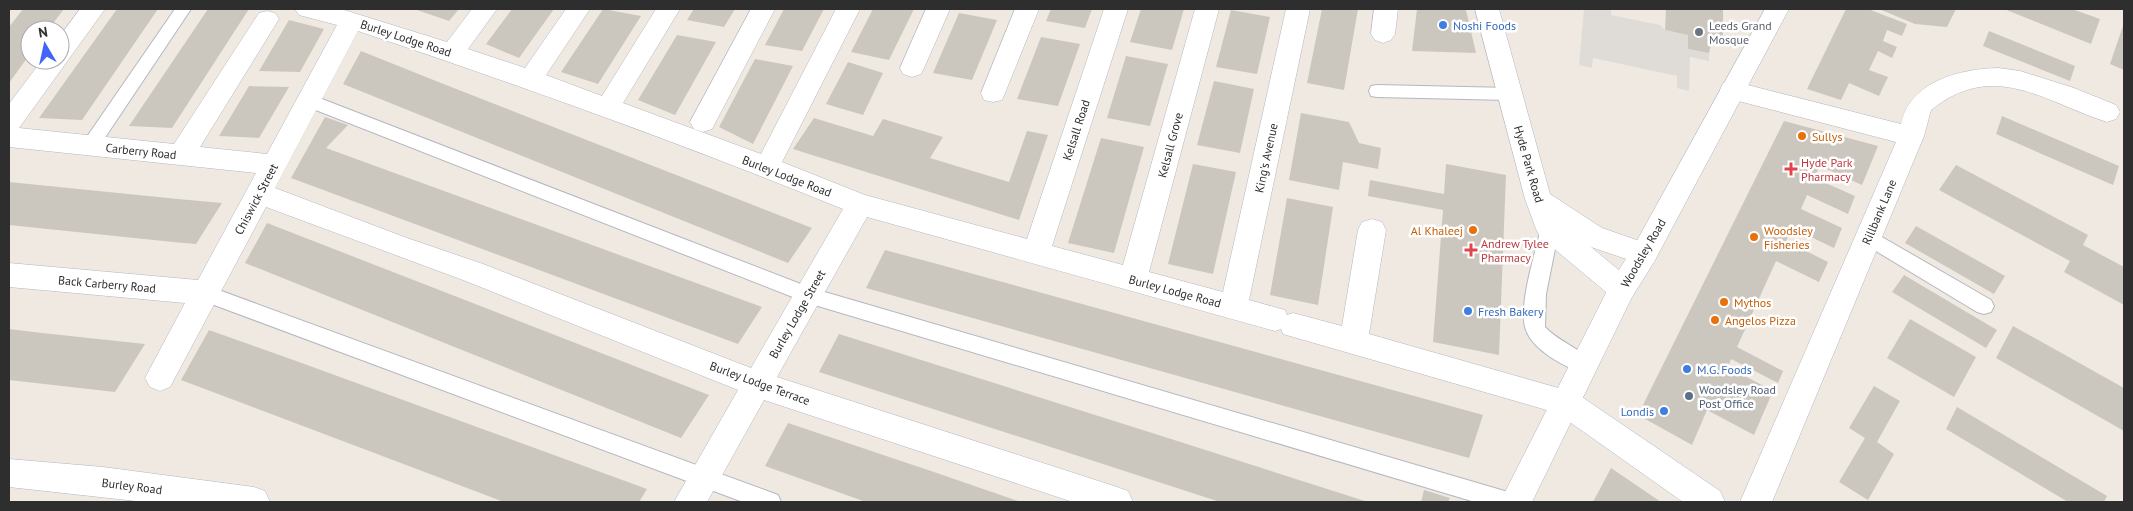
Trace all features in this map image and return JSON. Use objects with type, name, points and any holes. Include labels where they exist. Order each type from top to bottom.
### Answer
[{"type":"street","points":[[70,40],[93,9]]},
{"type":"street","name":"Burley Lodge Road","points":[[307,9],[352,20],[530,79],[767,167],[860,204],[1132,280],[1234,306],[1353,343],[1565,402],[1709,502]]},
{"type":"street","points":[[452,52],[485,9]]},
{"type":"street","points":[[530,79],[578,9]]},
{"type":"street","points":[[607,108],[668,9]]},
{"type":"street","points":[[703,122],[763,9]]},
{"type":"street","points":[[767,167],[848,9]]},
{"type":"street","points":[[912,68],[938,9]]},
{"type":"street","points":[[993,93],[1027,9]]},
{"type":"street","name":"Kelsall Road","points":[[1036,252],[1116,9]]},
{"type":"street","name":"Kelsall Grove","points":[[1132,280],[1207,9]]},
{"type":"street","name":"King's Avenue","points":[[1234,306],[1298,9]]},
{"type":"street","points":[[1383,34],[1386,9]]},
{"type":"street","name":"Hyde Park Road","points":[[1487,9],[1538,199],[1550,229],[1622,289]]},
{"type":"street","name":"Woodsley Road","points":[[1516,502],[1622,289],[1644,254],[1777,9]]},
{"type":"street","points":[[180,155],[267,19]]},
{"type":"street","name":"Chiswick Street","points":[[160,378],[352,20]]},
{"type":"street","points":[[9,123],[48,70]]},
{"type":"street","name":"Rillbank Lane","points":[[1756,502],[1911,136],[1919,107],[1945,87],[1979,76],[2014,78],[2068,95],[2107,112]]},
{"type":"street","points":[[1732,90],[1911,136]]},
{"type":"street","name":"Carberry Road","points":[[9,137],[274,165]]},
{"type":"street","name":"Burley Lodge Terrace","points":[[259,193],[473,272],[757,384],[1118,502]]},
{"type":"street","points":[[1538,199],[1592,236],[1644,254]]},
{"type":"street","name":"Burley Lodge Street","points":[[696,490],[860,204]]},
{"type":"street","points":[[1353,343],[1372,230]]},
{"type":"street","name":"Back Carberry Road","points":[[9,275],[205,293]]},
{"type":"street","name":"Burley Road","points":[[9,473],[103,482],[254,502]]},
{"type":"lane","points":[[90,146],[183,9]]},
{"type":"lane","points":[[1377,91],[1510,94]]},
{"type":"lane","points":[[309,100],[808,295],[1508,502]]},
{"type":"lane","points":[[1550,229],[1534,314],[1535,329],[1549,343],[1584,365]]},
{"type":"lane","points":[[1868,237],[1984,306]]},
{"type":"lane","points":[[205,293],[696,490],[770,502]]},
{"type":"shaded area","points":[[1584,9],[1611,9],[1611,15],[1660,25],[1665,30],[1688,35],[1688,49],[1709,53],[1709,61],[1690,57],[1689,91],[1677,88],[1677,76],[1593,58],[1592,68],[1579,65]]},
{"type":"building","points":[[23,9],[64,9],[56,20],[20,20],[20,68],[9,83],[9,27]]},
{"type":"building","points":[[117,9],[158,9],[82,120],[39,118]]},
{"type":"building","points":[[208,9],[249,9],[172,128],[129,126]]},
{"type":"building","points":[[414,9],[459,9],[449,21]]},
{"type":"building","points":[[512,9],[554,9],[519,58],[486,44]]},
{"type":"building","points":[[603,9],[641,16],[598,84],[561,72]]},
{"type":"building","points":[[694,9],[735,9],[724,27],[687,20]]},
{"type":"building","points":[[784,9],[824,9],[802,51],[765,45]]},
{"type":"building","points":[[873,9],[914,9],[889,60],[851,52]]},
{"type":"building","points":[[1051,9],[1092,9],[1085,28],[1046,21]]},
{"type":"building","points":[[1141,9],[1184,9],[1172,50],[1130,42]]},
{"type":"building","points":[[1322,9],[1358,9],[1344,90],[1307,83]]},
{"type":"building","points":[[1417,9],[1466,10],[1476,53],[1412,51]]},
{"type":"building","name":"Leeds Grand Mosque","points":[[1666,9],[1723,9],[1723,35],[1712,40],[1709,53],[1688,49],[1688,35],[1665,30]]},
{"type":"building","points":[[1846,9],[1868,9],[1907,24],[1902,36],[1887,30],[1883,41],[1897,47],[1892,58],[1878,51],[1869,70],[1888,77],[1879,96],[1849,83],[1841,100],[1807,89]]},
{"type":"building","points":[[1879,9],[1956,9],[1947,27],[1915,24]]},
{"type":"building","points":[[2004,9],[2072,9],[2100,19],[2091,44]]},
{"type":"building","points":[[1231,10],[1270,17],[1257,74],[1216,67]]},
{"type":"building","points":[[959,13],[997,20],[972,80],[933,73]]},
{"type":"building","points":[[289,20],[324,29],[300,72],[259,71]]},
{"type":"building","points":[[2124,23],[2124,70],[2110,64]]},
{"type":"building","points":[[1989,31],[2075,66],[2070,81],[1983,46]]},
{"type":"building","points":[[677,35],[716,42],[675,115],[638,100]]},
{"type":"building","points":[[1041,37],[1080,44],[1058,106],[1017,99]]},
{"type":"building","points":[[361,51],[812,228],[788,263],[343,84]]},
{"type":"building","points":[[1126,56],[1168,64],[1150,126],[1107,118]]},
{"type":"building","points":[[755,59],[793,66],[753,144],[719,127]]},
{"type":"building","points":[[848,62],[883,73],[863,115],[826,104]]},
{"type":"building","points":[[1214,81],[1254,89],[1240,153],[1197,145]]},
{"type":"building","points":[[249,86],[289,87],[259,138],[219,136]]},
{"type":"building","points":[[1301,113],[1349,122],[1359,143],[1381,148],[1378,169],[1343,162],[1339,190],[1289,180]]},
{"type":"building","points":[[2002,116],[2119,166],[2113,185],[1996,134]]},
{"type":"building","points":[[325,117],[348,125],[326,148],[762,307],[738,344],[291,178]]},
{"type":"building","points":[[814,118],[873,136],[883,119],[943,137],[930,158],[1009,182],[1027,131],[1048,135],[1019,220],[793,149]]},
{"type":"building","points":[[1784,121],[1878,146],[1862,185],[1820,166],[1814,178],[1855,196],[1848,214],[1807,195],[1801,209],[1842,228],[1834,248],[1792,228],[1786,241],[1828,262],[1819,282],[1776,261],[1737,347],[1783,371],[1778,383],[1731,359],[1728,367],[1773,391],[1754,435],[1707,410],[1692,445],[1638,415]]},
{"type":"building","points":[[1101,138],[1144,147],[1114,253],[1068,243]]},
{"type":"building","points":[[1193,164],[1236,172],[1213,274],[1168,264]]},
{"type":"building","points":[[1446,164],[1506,175],[1499,355],[1433,342],[1443,210],[1368,196],[1370,180],[1444,194]]},
{"type":"building","points":[[1956,165],[2088,235],[2083,245],[2124,267],[2124,305],[2064,272],[2070,261],[1939,190]]},
{"type":"building","points":[[9,182],[222,203],[196,244],[173,242],[9,225]]},
{"type":"building","points":[[1287,198],[1333,207],[1318,305],[1270,295]]},
{"type":"building","points":[[267,223],[709,395],[681,438],[245,263]]},
{"type":"building","points":[[1916,226],[2005,276],[1994,294],[1905,243]]},
{"type":"building","points":[[885,250],[1483,415],[1469,458],[866,288]]},
{"type":"building","points":[[1904,275],[1997,330],[1986,348],[1892,292]]},
{"type":"building","points":[[1910,319],[1976,357],[1954,397],[1887,358]]},
{"type":"building","points":[[2013,326],[2124,388],[2124,431],[1996,358]]},
{"type":"building","points":[[9,329],[145,344],[115,392],[9,380]]},
{"type":"building","points":[[209,330],[647,489],[639,502],[504,502],[181,380]]},
{"type":"building","points":[[839,334],[1368,502],[1220,502],[819,372]]},
{"type":"building","points":[[1874,386],[1900,401],[1877,442],[1894,454],[1868,500],[1839,482],[1865,438],[1849,428]]},
{"type":"building","points":[[1957,407],[2107,496],[2104,502],[2068,502],[1946,429]]},
{"type":"building","points":[[788,423],[1021,502],[866,502],[765,466]]},
{"type":"building","points":[[1611,468],[1661,502],[1593,502]]},
{"type":"building","points":[[1424,490],[1450,498],[1448,502],[1421,502]]},
{"type":"place","name":"Noshi Foods","points":[[1443,25]]},
{"type":"place","name":"Leeds Grand Mosque","points":[[1699,32]]},
{"type":"place","name":"Sullys","points":[[1802,136]]},
{"type":"place","name":"Hyde Park Pharmacy","points":[[1791,169]]},
{"type":"place","name":"Al Khaleej","points":[[1473,230]]},
{"type":"place","name":"Woodsley Fisheries","points":[[1754,237]]},
{"type":"place","name":"Andrew Tylee Pharmacy","points":[[1471,250]]},
{"type":"place","name":"Mythos","points":[[1724,302]]},
{"type":"place","name":"Fresh Bakery","points":[[1468,311]]},
{"type":"place","name":"Angelos Pizza","points":[[1715,320]]},
{"type":"place","name":"M.G. Foods","points":[[1687,369]]},
{"type":"place","name":"Woodsley Road Post Office","points":[[1689,396]]},
{"type":"place","name":"Londis","points":[[1664,411]]}]
